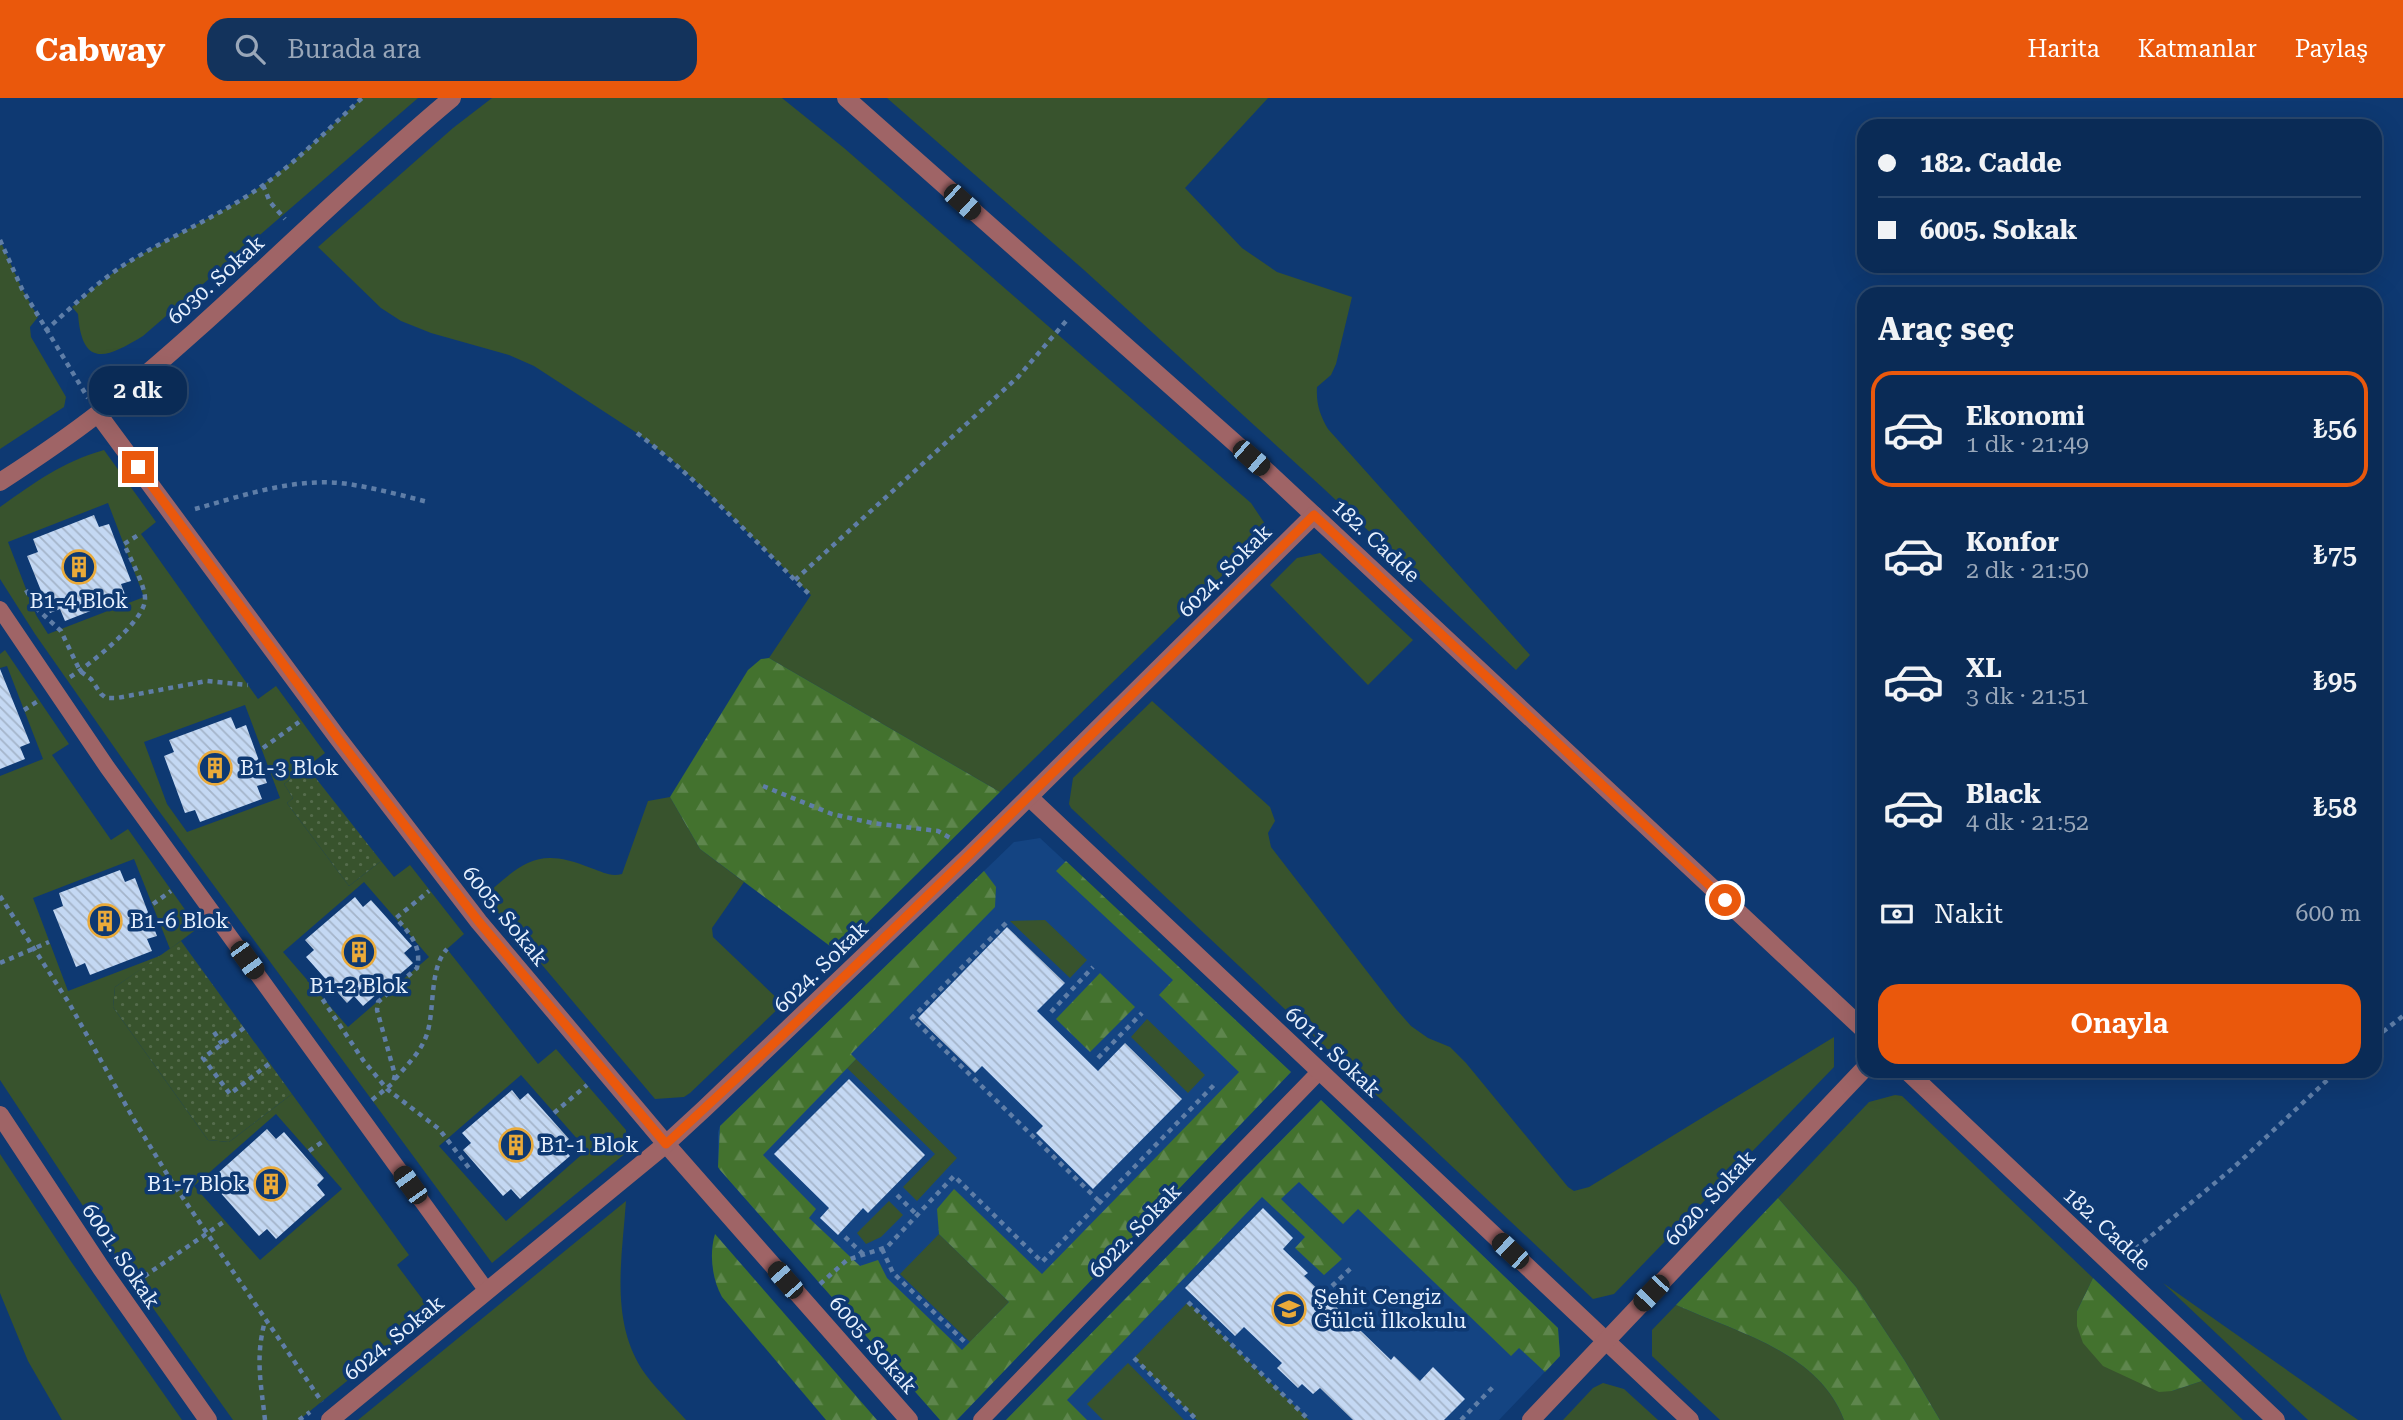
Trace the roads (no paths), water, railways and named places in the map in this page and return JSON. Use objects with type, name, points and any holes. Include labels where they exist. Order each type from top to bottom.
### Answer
[{"type":"street","name":"6030. Sokak","points":[[0,482],[98,414],[149,372],[452,98]]},
{"type":"street","name":"182. Cadde","points":[[846,98],[1314,515],[1857,1023]]},
{"type":"street","name":"6005. Sokak","points":[[98,414],[414,838],[555,1014],[909,1420]]},
{"type":"street","name":"6024. Sokak","points":[[330,1420],[666,1144],[811,1009],[1314,515]]},
{"type":"street","name":"6011. Sokak","points":[[1029,797],[1690,1420]]},
{"type":"street","name":"6020. Sokak","points":[[1531,1420],[1857,1076]]},
{"type":"street","name":"182. Cadde","points":[[1914,1078],[2276,1420]]},
{"type":"street","name":"6001. Sokak","points":[[0,1115],[101,1268],[208,1420]]},
{"type":"lane","points":[[0,609],[114,777],[487,1291]]},
{"type":"lane","name":"6022. Sokak","points":[[981,1420],[1320,1071]]},
{"type":"place","name":"B1-4 Blok","points":[[79,567]]},
{"type":"place","name":"B1-3 Blok","points":[[215,768]]},
{"type":"place","name":"B1-6 Blok","points":[[105,921]]},
{"type":"place","name":"B1-2 Blok","points":[[359,952]]},
{"type":"place","name":"B1-1 Blok","points":[[516,1145]]},
{"type":"place","name":"B1-7 Blok","points":[[271,1184]]},
{"type":"place","name":"Şehit Cengiz Gülcü İlkokulu","points":[[1289,1309]]}]
